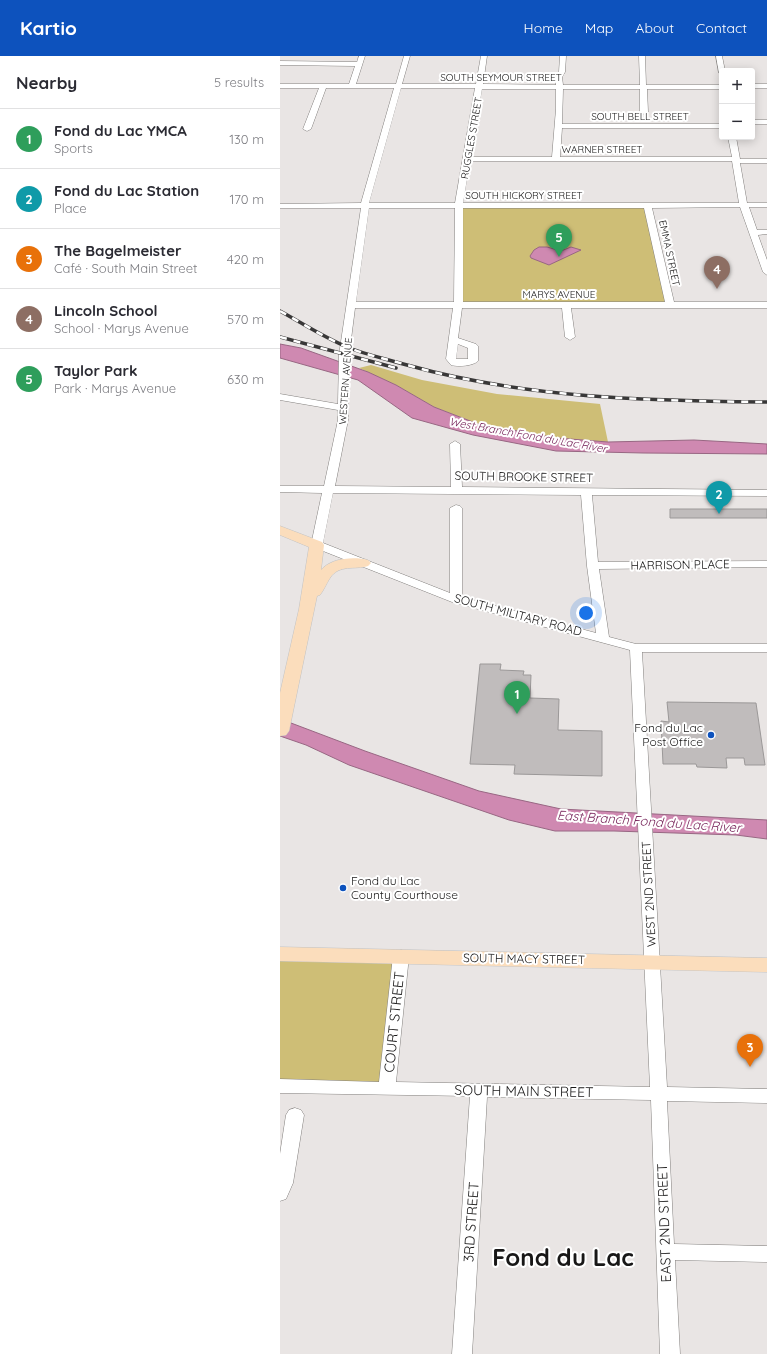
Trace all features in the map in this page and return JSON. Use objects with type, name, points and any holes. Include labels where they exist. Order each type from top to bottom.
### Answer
[{"type":"main road","name":"SOUTH MILITARY ROAD","points":[[280,530],[317,546]]},
{"type":"main road","name":"WESTERN AVENUE","points":[[282,724],[307,609],[317,546]]},
{"type":"main road","points":[[307,609],[324,573],[340,564],[363,563]]},
{"type":"main road","name":"SOUTH MACY STREET","points":[[280,954],[767,965]]},
{"type":"street","points":[[352,86],[362,56]]},
{"type":"street","name":"WESTERN AVENUE","points":[[317,546],[343,420],[344,360],[365,206],[407,56]]},
{"type":"street","name":"RUGGLES STREET","points":[[453,339],[458,305],[459,205],[484,56]]},
{"type":"street","points":[[556,159],[559,87],[563,56]]},
{"type":"street","points":[[642,56],[644,112]]},
{"type":"street","points":[[719,56],[721,68]]},
{"type":"street","points":[[280,63],[360,64]]},
{"type":"street","name":"SOUTH SEYMOUR STREET","points":[[280,86],[719,87]]},
{"type":"street","points":[[307,129],[323,86]]},
{"type":"street","points":[[755,86],[767,86]]},
{"type":"street","points":[[755,122],[767,122]]},
{"type":"street","name":"SOUTH BELL STREET","points":[[558,126],[719,126]]},
{"type":"street","points":[[733,140],[744,206],[767,272]]},
{"type":"street","name":"WARNER STREET","points":[[467,159],[767,161]]},
{"type":"street","name":"SOUTH HICKORY STREET","points":[[280,206],[767,205]]},
{"type":"street","name":"EMMA STREET","points":[[648,206],[670,305]]},
{"type":"street","points":[[753,233],[767,232]]},
{"type":"street","name":"MARYS AVENUE","points":[[351,305],[767,305]]},
{"type":"street","points":[[566,305],[570,337]]},
{"type":"street","points":[[280,397],[344,408]]},
{"type":"street","points":[[456,444],[457,489]]},
{"type":"street","name":"SOUTH BROOKE STREET","points":[[280,489],[457,489],[767,493]]},
{"type":"street","points":[[586,491],[592,566],[603,638]]},
{"type":"street","points":[[456,508],[456,598]]},
{"type":"street","name":"SOUTH MILITARY ROAD","points":[[317,546],[456,598],[636,648],[766,651]]},
{"type":"street","name":"HARRISON PLACE","points":[[592,566],[767,564]]},
{"type":"street","name":"WEST 2ND STREET","points":[[636,648],[659,1093]]},
{"type":"street","name":"COURT STREET","points":[[387,1088],[401,956]]},
{"type":"street","name":"SOUTH MAIN STREET","points":[[280,1086],[767,1096]]},
{"type":"street","name":"3RD STREET","points":[[462,1354],[479,1090]]},
{"type":"street","name":"EAST 2ND STREET","points":[[659,1093],[670,1354]]},
{"type":"street","points":[[280,1194],[284,1183],[295,1115]]},
{"type":"street","points":[[665,1252],[767,1254]]},
{"type":"shaded area","points":[[459,205],[648,206],[670,305],[458,305]]},
{"type":"shaded area","points":[[371,365],[422,380],[497,394],[600,404],[608,442],[557,438],[478,424],[434,407],[396,385],[359,368]]},
{"type":"shaded area","points":[[280,954],[401,956],[387,1088],[280,1086]]},
{"type":"water","points":[[539,247],[547,247],[561,251],[571,247],[581,250],[549,265],[531,258],[530,256],[534,250]]},
{"type":"water","name":"West Branch Fond du Lac River","points":[[280,344],[301,348],[368,372],[396,385],[434,407],[478,424],[557,438],[608,442],[694,440],[767,444],[767,454],[556,451],[473,435],[412,418],[358,380],[280,358]]},
{"type":"water","name":"East Branch Fond du Lac River","points":[[280,720],[479,791],[561,809],[767,820],[767,839],[736,835],[614,831],[555,831],[509,820],[349,765],[306,745],[280,736]]},
{"type":"building","points":[[670,509],[767,509],[767,518],[670,518]]},
{"type":"building","points":[[480,664],[501,664],[500,670],[524,671],[523,675],[531,675],[530,698],[559,699],[558,730],[602,731],[602,776],[514,774],[515,765],[470,764]]},
{"type":"building","name":"Fond du Lac Post Office","points":[[667,702],[756,703],[765,765],[745,765],[744,758],[726,758],[727,768],[697,767],[696,764],[663,764],[661,721],[669,722]]},
{"type":"railway","points":[[280,311],[347,347],[407,365],[496,385],[586,396],[631,399],[767,402]]},
{"type":"railway","points":[[280,337],[396,368]]},
{"type":"place","name":"Taylor Park","points":[[559,257]]},
{"type":"place","name":"Lincoln School","points":[[717,289]]},
{"type":"place","name":"Fond du Lac Station","points":[[719,514]]},
{"type":"place","name":"Fond du Lac YMCA","points":[[517,714]]},
{"type":"place","name":"Fond du Lac Post Office","points":[[711,735]]},
{"type":"place","name":"Fond du Lac County Courthouse","points":[[343,888]]},
{"type":"place","name":"The Bagelmeister","points":[[750,1067]]},
{"type":"district","name":"Fond du Lac","points":[[563,1258]]}]
